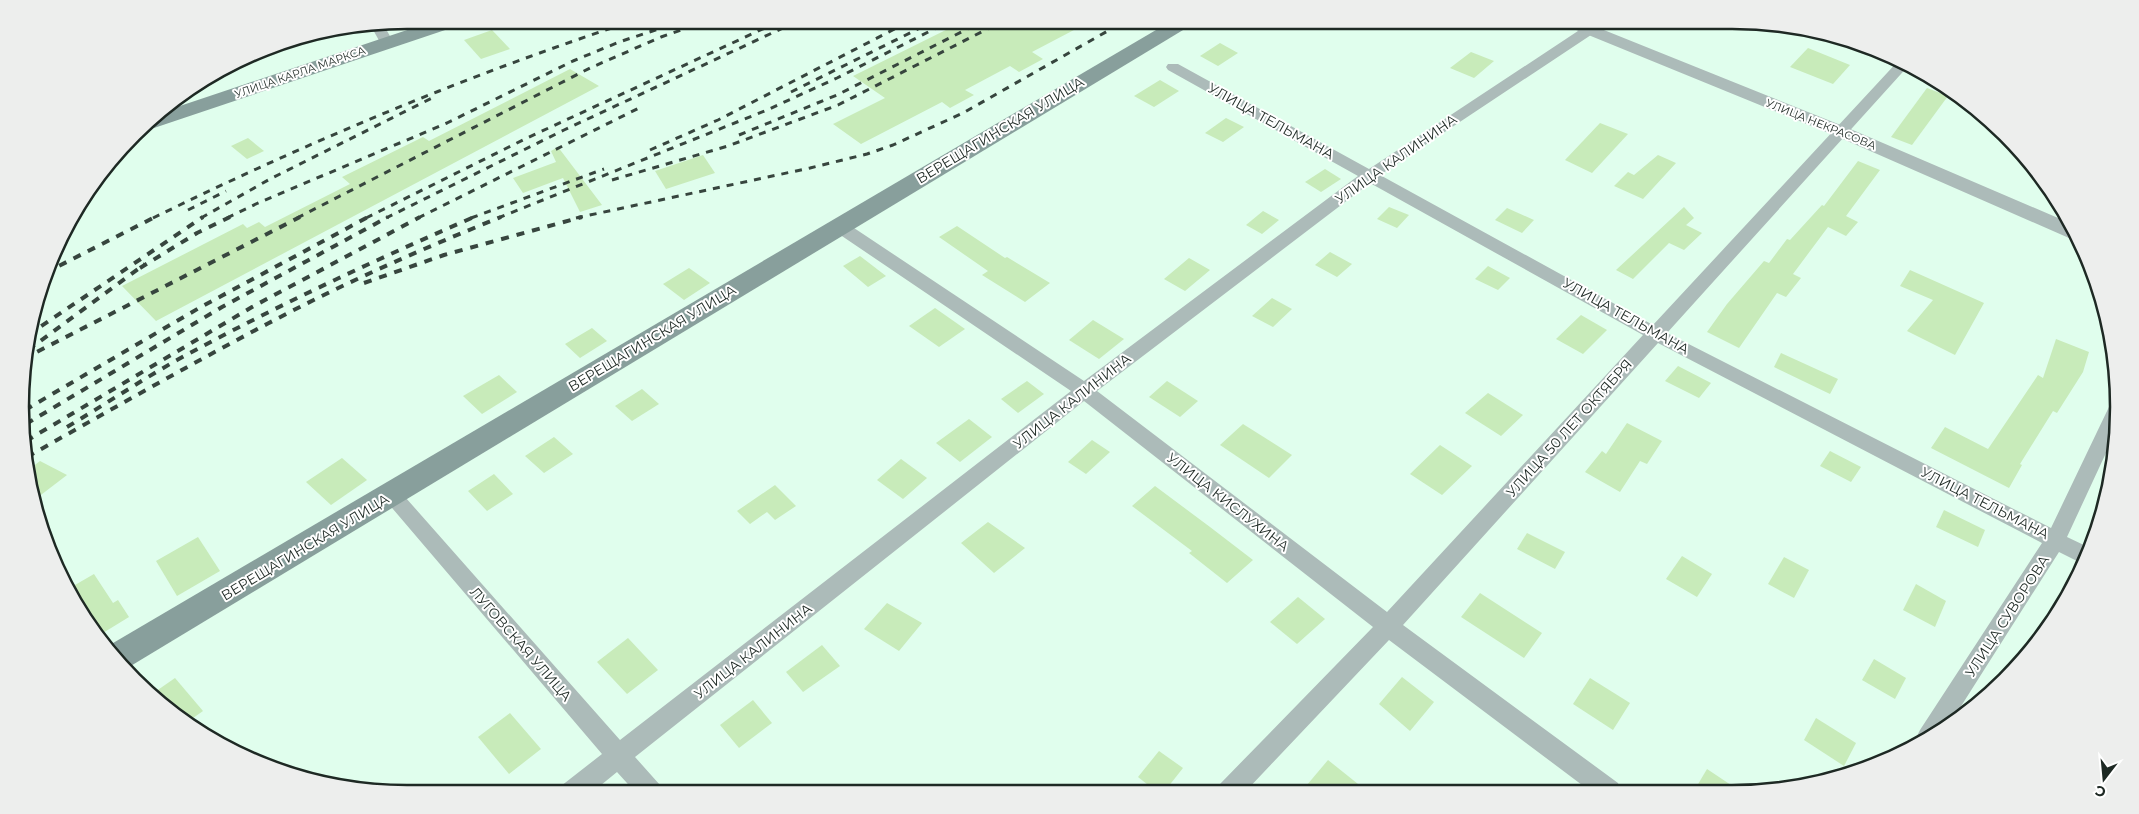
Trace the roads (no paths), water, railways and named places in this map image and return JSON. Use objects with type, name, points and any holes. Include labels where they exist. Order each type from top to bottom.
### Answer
[{"type":"main road","name":"УЛИЦА КАРЛА МАРКСА","points":[[163,118],[429,29]]},
{"type":"main road","name":"ВЕРЕЩАГИНСКАЯ УЛИЦА","points":[[122,655],[391,496],[1171,29]]},
{"type":"street","name":"УЛИЦА КАЛИНИНА","points":[[582,785],[1084,391],[1370,175],[1588,29]]},
{"type":"street","name":"УЛИЦА НЕКРАСОВА","points":[[1603,29],[2065,227]]},
{"type":"street","points":[[380,30],[386,43]]},
{"type":"street","name":"УЛИЦА ТЕЛЬМАНА","points":[[1173,67],[1655,334],[2081,553]]},
{"type":"street","name":"УЛИЦА 50 ЛЕТ ОКТЯБРЯ","points":[[1236,785],[1388,626],[1899,68]]},
{"type":"street","name":"УЛИЦА КИСЛУХИНА","points":[[839,226],[1084,391],[1388,626],[1601,785]]},
{"type":"street","name":"УЛИЦА СУВОРОВА","points":[[1936,726],[2056,539],[2109,425]]},
{"type":"street","name":"ЛУГОВСКАЯ УЛИЦА","points":[[391,496],[644,785]]},
{"type":"railway","points":[[154,218],[271,162],[391,110],[513,63],[609,29]]},
{"type":"railway","points":[[227,218],[447,123],[573,61],[619,42],[659,29]]},
{"type":"railway","points":[[297,218],[590,68],[684,29]]},
{"type":"railway","points":[[368,217],[527,138],[763,29]]},
{"type":"railway","points":[[388,217],[564,130],[781,29]]},
{"type":"railway","points":[[650,150],[718,120],[895,29]]},
{"type":"railway","points":[[791,92],[918,29]]},
{"type":"railway","points":[[498,218],[767,110],[837,78],[934,29]]},
{"type":"railway","points":[[739,135],[837,95],[967,29]]},
{"type":"railway","points":[[612,180],[728,146],[838,105],[987,29]]},
{"type":"railway","points":[[576,218],[810,168],[867,154],[893,145],[963,113],[1111,29]]},
{"type":"railway","points":[[201,218],[270,179],[434,97]]},
{"type":"railway","points":[[420,217],[641,107]]},
{"type":"railway","points":[[471,218],[604,169]]},
{"type":"railway","points":[[188,210],[226,191]]},
{"type":"railway","points":[[37,329],[203,217]]},
{"type":"railway","points":[[140,268],[197,233],[230,217]]},
{"type":"railway","points":[[33,354],[300,217]]},
{"type":"railway","points":[[29,408],[199,308],[368,217]]},
{"type":"railway","points":[[30,422],[222,307],[388,217]]},
{"type":"railway","points":[[31,438],[252,307],[420,217]]},
{"type":"railway","points":[[67,427],[149,376],[250,321],[474,217]]},
{"type":"railway","points":[[32,454],[290,312],[394,262],[501,217]]},
{"type":"railway","points":[[364,283],[444,255],[582,217]]},
{"type":"railway","points":[[56,267],[154,218]]},
{"type":"railway","points":[[34,346],[145,264]]}]
